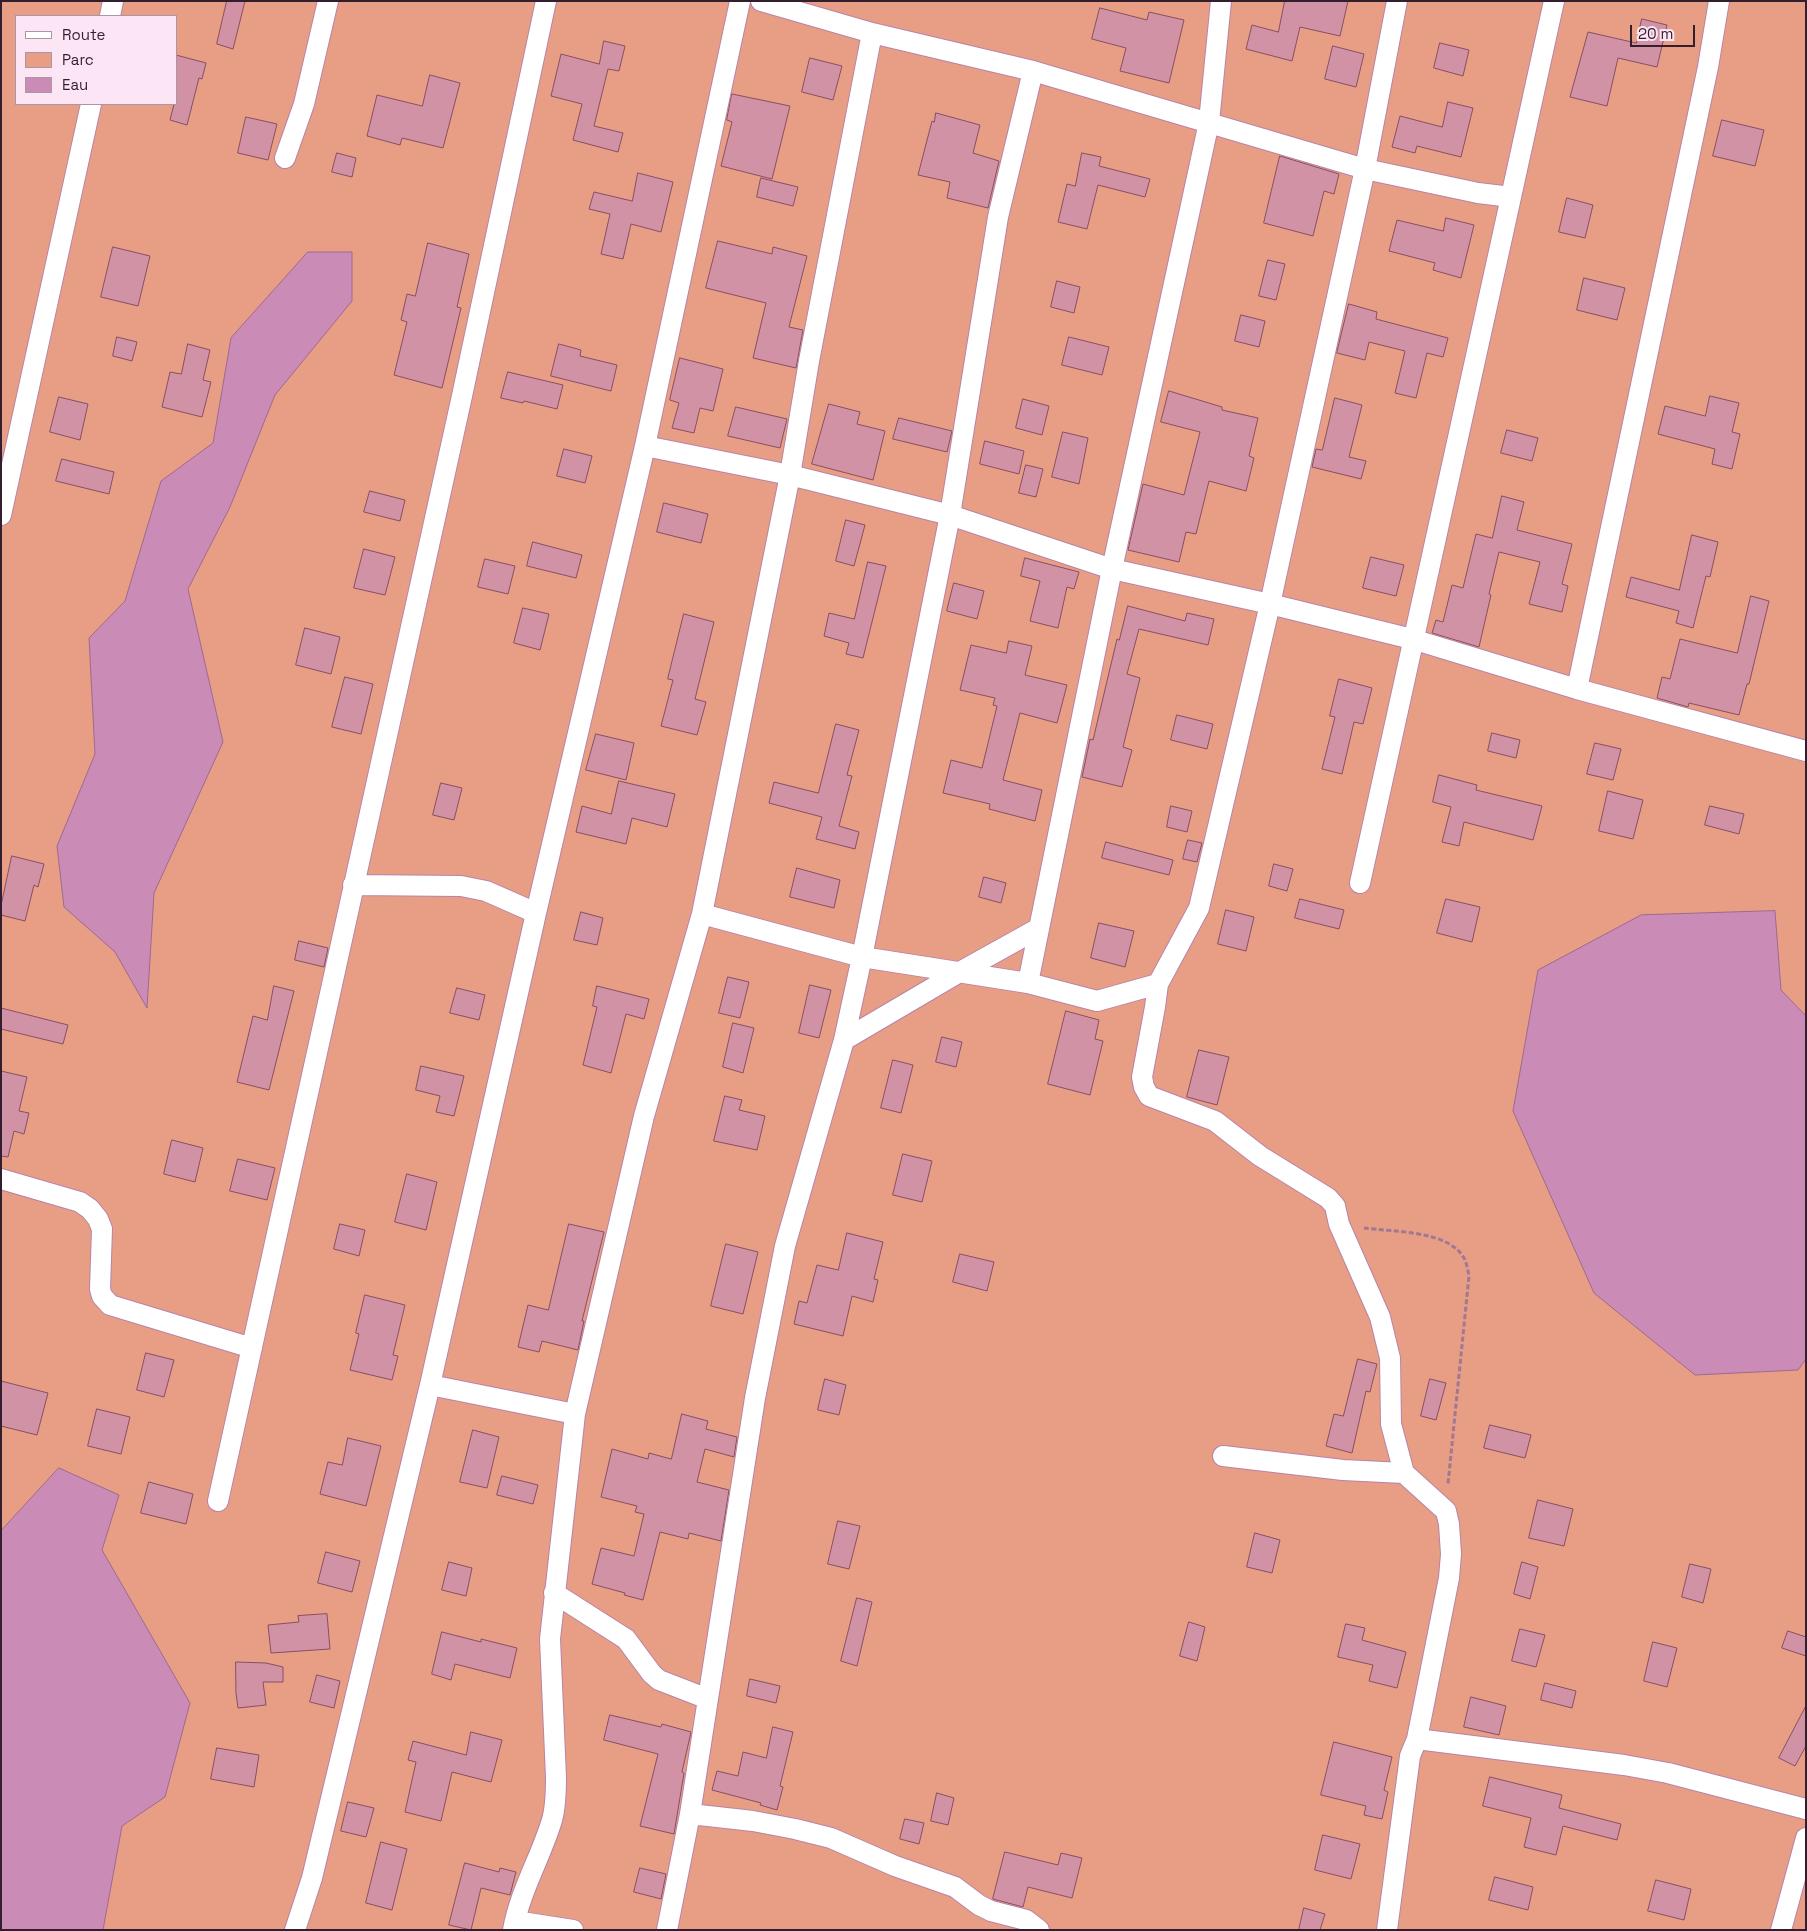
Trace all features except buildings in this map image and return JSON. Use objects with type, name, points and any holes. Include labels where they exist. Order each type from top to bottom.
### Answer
[{"type":"street","points":[[110,15],[113,1]]},
{"type":"street","points":[[285,158],[304,104],[328,1]]},
{"type":"street","points":[[218,1501],[464,386],[546,1]]},
{"type":"street","points":[[296,1930],[312,1878],[430,1385],[536,913],[645,446],[740,1]]},
{"type":"street","points":[[761,1],[872,33],[1033,71],[1364,169],[1478,193],[1511,197]]},
{"type":"street","points":[[1028,983],[1112,569],[1209,122],[1221,1]]},
{"type":"street","points":[[1387,1930],[1410,1756],[1417,1739],[1449,1578],[1451,1554],[1446,1511],[1404,1473],[1392,1424],[1388,1344],[1380,1317],[1339,1224],[1335,1206],[1328,1198],[1260,1156],[1215,1121],[1149,1096],[1144,1087],[1142,1077],[1158,984],[1199,908],[1270,604],[1364,169],[1396,1]]},
{"type":"street","points":[[1360,883],[1412,639],[1554,1]]},
{"type":"street","points":[[1577,688],[1706,77],[1720,1]]},
{"type":"street","points":[[573,1930],[514,1925],[552,1818],[555,1798],[556,1777],[550,1639],[575,1414],[644,1116],[702,914],[790,475],[809,361],[872,33]]},
{"type":"street","points":[[667,1930],[690,1814],[755,1398],[785,1246],[844,1040],[862,957],[950,515],[998,217],[1033,71]]},
{"type":"street","points":[[1,515],[91,105]]},
{"type":"street","points":[[645,446],[790,475],[950,515],[1112,569],[1270,604],[1412,639],[1577,688],[1806,751]]},
{"type":"street","points":[[353,885],[461,886],[486,891],[536,913]]},
{"type":"street","points":[[702,914],[862,957],[1028,983],[1097,1001],[1158,984]]},
{"type":"street","points":[[844,1040],[1039,928]]},
{"type":"street","points":[[1,1179],[80,1202],[90,1209],[98,1219],[102,1229],[100,1289],[102,1296],[110,1304],[252,1348]]},
{"type":"street","points":[[430,1385],[575,1414]]},
{"type":"street","points":[[1223,1456],[1343,1470],[1404,1473]]},
{"type":"street","points":[[554,1593],[626,1639],[652,1674],[659,1680],[708,1699]]},
{"type":"street","points":[[1417,1739],[1624,1765],[1668,1773],[1806,1809]]},
{"type":"street","points":[[690,1814],[753,1821],[831,1838],[895,1866],[955,1887],[979,1905],[991,1911],[1026,1920],[1039,1930]]},
{"type":"street","points":[[1781,1930],[1806,1838]]},
{"type":"path","points":[[1339,1224],[1350,1224],[1359,1228],[1433,1237],[1448,1242],[1465,1260],[1469,1276],[1449,1464],[1446,1511]]},
{"type":"green space","points":[[1,1],[1806,1],[1806,1930],[1,1930]]},
{"type":"water","points":[[308,252],[352,252],[352,301],[275,395],[230,507],[188,589],[223,742],[154,893],[147,1008],[115,952],[64,907],[57,846],[95,754],[89,638],[125,601],[161,481],[213,443],[231,338]]},
{"type":"water","points":[[1775,911],[1781,990],[1806,1016],[1806,1359],[1798,1370],[1695,1375],[1594,1293],[1513,1111],[1538,970],[1641,915]]},
{"type":"water","points":[[59,1468],[119,1495],[102,1550],[190,1703],[165,1797],[122,1826],[103,1930],[1,1930],[1,1531]]}]
